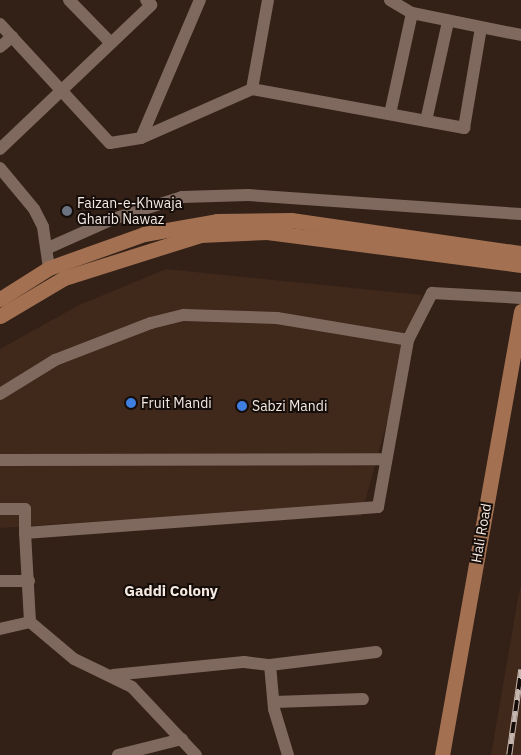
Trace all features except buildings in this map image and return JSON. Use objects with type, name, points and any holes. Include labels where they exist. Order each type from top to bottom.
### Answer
[{"type":"street","points":[[69,0],[111,43]]},
{"type":"street","points":[[0,149],[151,5],[146,0]]},
{"type":"street","points":[[141,138],[200,0]]},
{"type":"street","points":[[252,90],[268,0]]},
{"type":"street","points":[[390,0],[412,13],[448,22],[521,35]]},
{"type":"street","points":[[390,114],[412,13]]},
{"type":"street","points":[[426,121],[448,22]]},
{"type":"street","points":[[0,24],[110,143],[141,138],[252,90],[464,128],[482,28]]},
{"type":"street","points":[[0,47],[12,37]]},
{"type":"street","points":[[0,168],[34,209],[48,248],[49,268]]},
{"type":"street","points":[[48,248],[113,218],[182,197],[248,195],[521,214]]},
{"type":"street","points":[[0,299],[49,268],[144,234],[217,221],[292,220],[464,251],[521,265]]},
{"type":"street","points":[[0,316],[64,278],[200,235],[267,232],[359,243],[464,251],[521,253]]},
{"type":"street","points":[[25,533],[378,507],[408,340],[432,292],[521,298]]},
{"type":"street","name":"Hali Road","points":[[442,755],[521,311]]},
{"type":"street","points":[[0,394],[55,360],[151,323],[184,315],[277,318],[408,340]]},
{"type":"street","points":[[0,460],[386,459]]},
{"type":"street","points":[[0,509],[25,509],[30,622],[74,659],[113,674],[132,687],[196,755]]},
{"type":"street","points":[[0,582],[29,582]]},
{"type":"street","points":[[0,629],[30,622]]},
{"type":"street","points":[[113,674],[244,662],[270,665],[376,652]]},
{"type":"street","points":[[270,665],[274,702],[288,755]]},
{"type":"street","points":[[274,702],[363,699]]},
{"type":"street","points":[[118,755],[182,740]]},
{"type":"shaded area","name":"Sabzi Mandi","points":[[166,269],[422,295],[361,516],[115,520],[0,528],[0,349],[79,305]]},
{"type":"shaded area","points":[[521,586],[521,755],[491,755],[518,598]]},
{"type":"railway","points":[[509,755],[521,670]]},
{"type":"place","name":"Faizan-e-Khwaja Gharib Nawaz","points":[[67,211]]},
{"type":"place","name":"Fruit Mandi","points":[[131,403]]},
{"type":"place","name":"Sabzi Mandi","points":[[242,406]]},
{"type":"district","name":"Gaddi Colony","points":[[171,591]]}]
